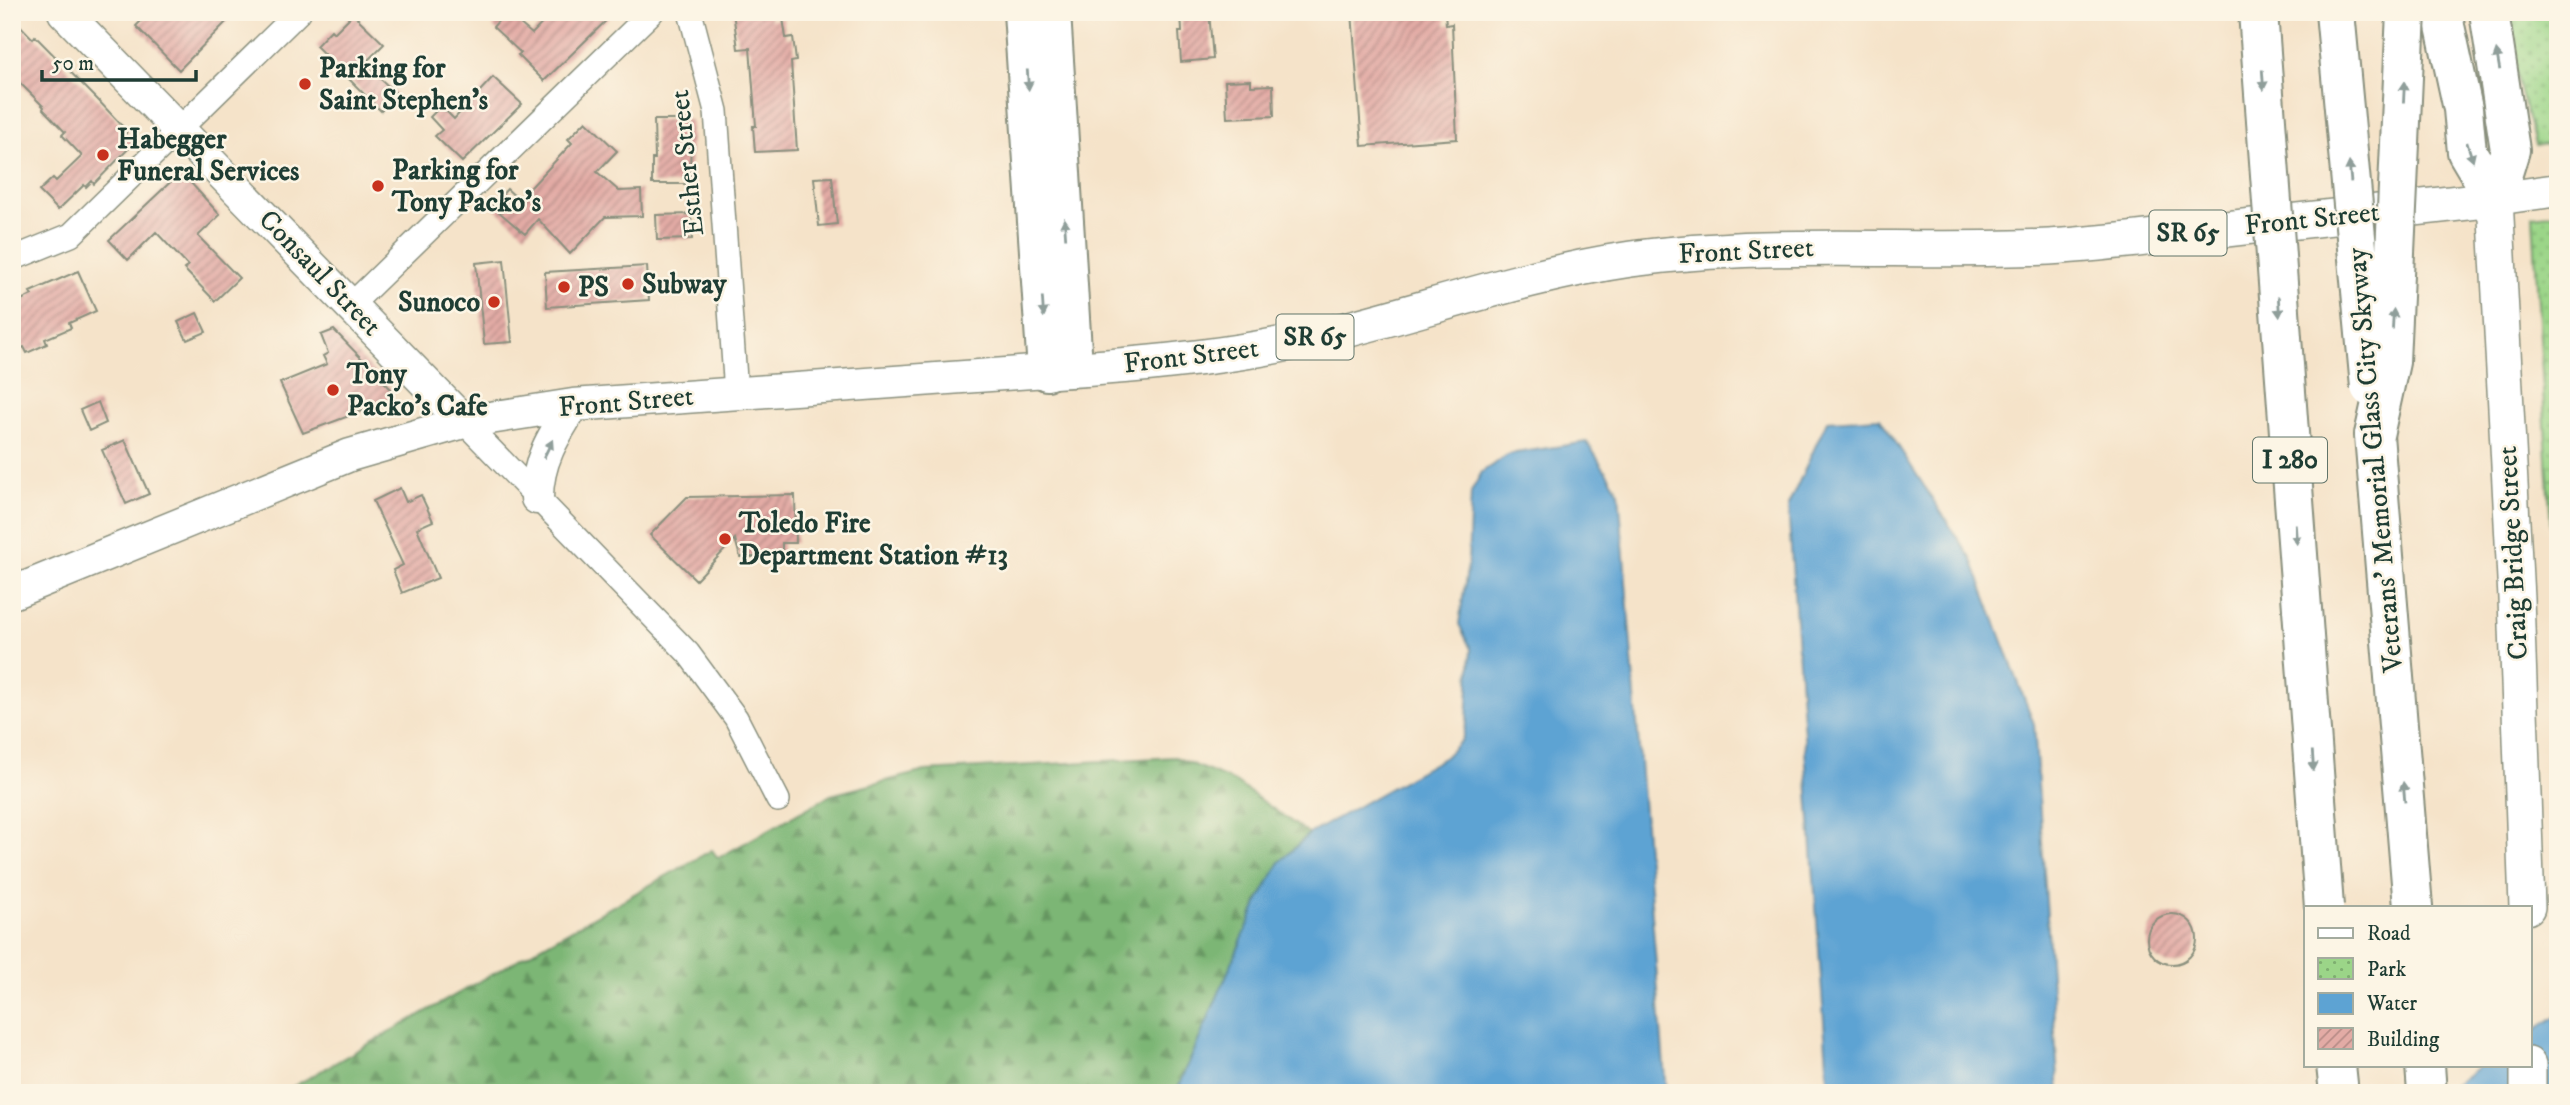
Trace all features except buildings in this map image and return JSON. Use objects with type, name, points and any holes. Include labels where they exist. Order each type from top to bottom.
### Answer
[{"type":"highway","points":[[1023,12],[1060,370]]},
{"type":"highway","points":[[1051,12],[1060,370]]},
{"type":"highway","name":"I 280","points":[[2258,12],[2324,906]]},
{"type":"highway","name":"Veterans' Memorial Glass City Skyway","points":[[2335,12],[2374,435],[2413,906]]},
{"type":"highway","points":[[2374,435],[2390,362],[2406,12]]},
{"type":"highway","points":[[2442,12],[2461,99],[2467,152],[2495,199]]},
{"type":"highway","points":[[2489,12],[2510,150],[2495,199]]},
{"type":"highway","points":[[2336,1066],[2339,1093]]},
{"type":"highway","points":[[2425,1066],[2427,1093]]},
{"type":"main road","name":"Front Street","points":[[1060,370],[1205,356],[1282,344],[1353,328],[1512,282],[1585,267],[1666,255],[1778,247],[1987,249],[2082,245],[2495,199]]},
{"type":"main road","name":"Craig Bridge Street","points":[[2495,199],[2527,906]]},
{"type":"main road","points":[[2528,1066],[2528,1093]]},
{"type":"street","name":"Consaul Street","points":[[64,12],[688,653],[736,718],[778,800]]},
{"type":"street","points":[[12,259],[71,235],[299,12]]},
{"type":"street","points":[[351,305],[652,12]]},
{"type":"street","name":"Esther Street","points":[[690,12],[716,111],[736,393]]},
{"type":"street","name":"Front Street","points":[[2495,199],[2558,190]]},
{"type":"street","name":"Front Street","points":[[12,593],[350,455],[464,422],[573,405],[1060,370]]},
{"type":"street","points":[[537,498],[542,460],[573,405]]},
{"type":"green space","points":[[2500,12],[2558,12],[2558,144],[2535,145]]},
{"type":"green space","points":[[2558,213],[2558,651],[2533,216]]},
{"type":"green space","points":[[1175,757],[1235,782],[1309,834],[1280,862],[1259,900],[1176,1093],[282,1093],[712,850],[718,858],[831,795],[925,771]]},
{"type":"water","points":[[1880,418],[1972,560],[2034,724],[2059,1093],[1829,1093],[1788,506],[1827,421]]},
{"type":"water","points":[[1587,442],[1619,492],[1666,1093],[1176,1093],[1259,900],[1280,862],[1309,834],[1445,757],[1462,740],[1467,721],[1471,649],[1459,624],[1468,563],[1471,492],[1482,472],[1509,454]]},
{"type":"water","points":[[2558,1015],[2558,1093],[2444,1093],[2480,1066],[2532,1066],[2532,1032]]},
{"type":"place","name":"Parking for Saint Stephen's","points":[[305,84]]},
{"type":"place","name":"Habegger Funeral Services","points":[[103,155]]},
{"type":"place","name":"Parking for Tony Packo's","points":[[378,186]]},
{"type":"place","name":"Subway","points":[[628,284]]},
{"type":"place","name":"PS","points":[[564,287]]},
{"type":"place","name":"Sunoco","points":[[494,302]]},
{"type":"place","name":"Tony Packo's Cafe","points":[[333,390]]},
{"type":"place","name":"Toledo Fire Department Station #13","points":[[725,539]]}]
